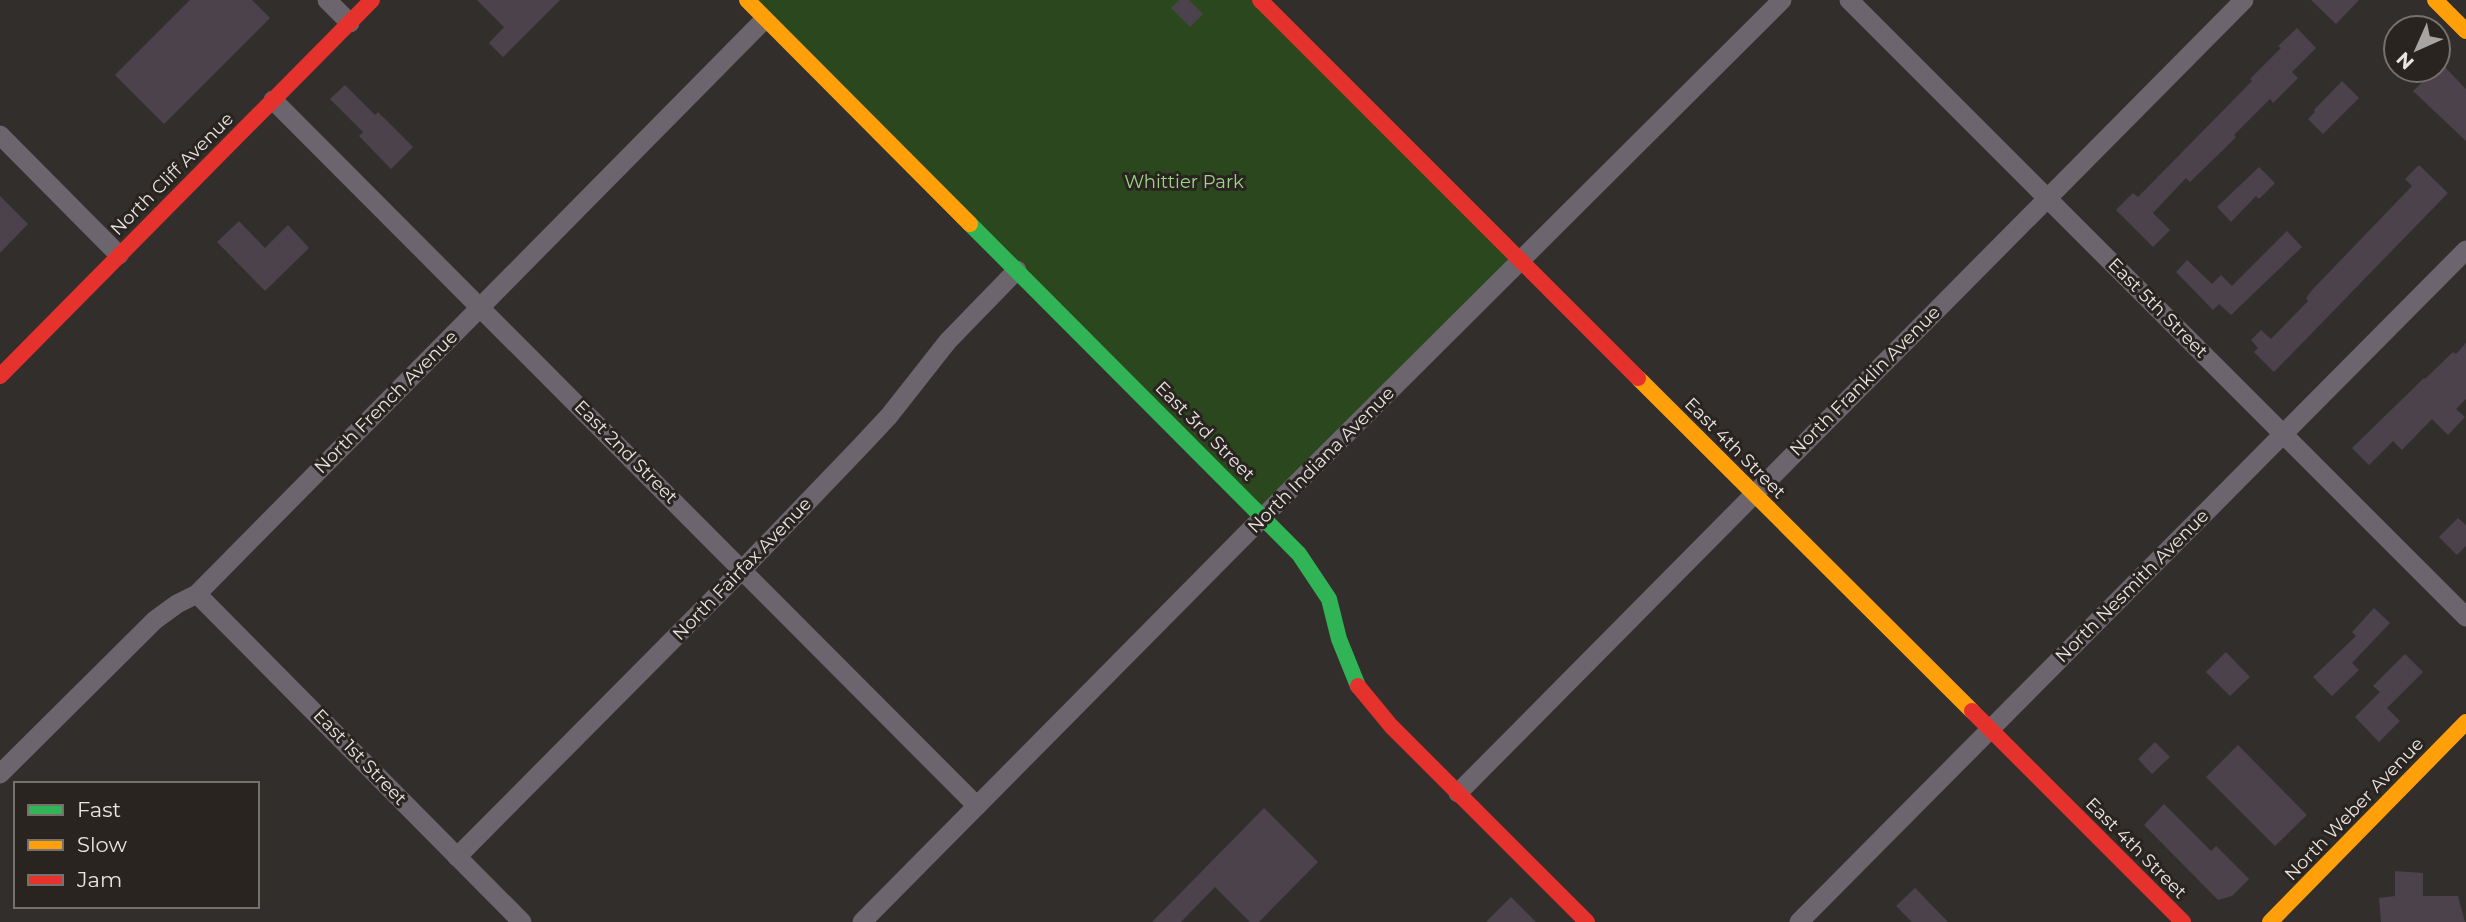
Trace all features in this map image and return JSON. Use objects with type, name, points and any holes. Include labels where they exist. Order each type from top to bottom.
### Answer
[{"type":"street","points":[[327,0],[349,23]]},
{"type":"street","name":"North Cliff Avenue","points":[[0,376],[372,0]]},
{"type":"street","name":"East 3rd Street","points":[[747,0],[1299,554],[1322,586],[1334,614],[1348,667],[1361,690],[1391,726],[1587,922]]},
{"type":"street","name":"East 4th Street","points":[[1260,0],[2183,922]]},
{"type":"street","name":"North Indiana Avenue","points":[[862,922],[1263,517],[1782,0]]},
{"type":"street","name":"East 5th Street","points":[[1849,0],[2466,617]]},
{"type":"street","name":"North Franklin Avenue","points":[[1458,793],[2244,0]]},
{"type":"street","points":[[2435,0],[2466,31]]},
{"type":"street","name":"North French Avenue","points":[[0,774],[155,620],[197,594],[764,20]]},
{"type":"street","name":"East 2nd Street","points":[[274,100],[977,806]]},
{"type":"street","points":[[0,135],[119,255]]},
{"type":"street","name":"North Nesmith Avenue","points":[[1799,922],[2466,250]]},
{"type":"street","name":"North Fairfax Avenue","points":[[457,857],[861,446],[889,416],[948,341],[1017,270]]},
{"type":"street","name":"East 1st Street","points":[[197,594],[522,922]]},
{"type":"street","name":"North Weber Avenue","points":[[2270,922],[2466,722]]},
{"type":"green space","name":"Whittier Park","points":[[747,0],[1260,0],[1521,260],[1263,517]]},
{"type":"building","points":[[190,0],[252,0],[270,18],[164,124],[115,75]]},
{"type":"building","points":[[477,0],[560,0],[503,57],[489,43],[504,27]]},
{"type":"building","points":[[1179,0],[1189,0],[1203,14],[1190,27],[1171,8]]},
{"type":"building","points":[[2311,0],[2359,0],[2336,24]]},
{"type":"building","points":[[2297,28],[2316,48],[2292,72],[2298,78],[2273,103],[2270,99],[2222,151],[2190,182],[2186,178],[2153,213],[2170,230],[2153,247],[2116,210],[2133,193],[2138,197],[2252,81],[2250,79],[2281,48],[2278,46]]},
{"type":"building","points":[[2452,74],[2466,89],[2466,141],[2413,91],[2420,84],[2452,84]]},
{"type":"building","points":[[2342,81],[2359,98],[2323,134],[2308,119]]},
{"type":"building","points":[[345,85],[375,115],[378,112],[413,147],[391,169],[359,136],[363,132],[330,99]]},
{"type":"building","points":[[2419,165],[2448,193],[2274,372],[2254,352],[2258,348],[2251,340],[2261,330],[2271,339],[2308,301],[2306,298],[2312,290],[2412,186],[2405,179]]},
{"type":"building","points":[[2259,167],[2275,183],[2259,199],[2256,196],[2231,222],[2217,207]]},
{"type":"building","points":[[0,196],[28,224],[0,253]]},
{"type":"building","points":[[239,221],[265,248],[288,225],[309,248],[265,291],[217,242]]},
{"type":"building","points":[[2287,231],[2302,247],[2231,315],[2219,304],[2213,310],[2176,272],[2187,260],[2212,284],[2221,275],[2232,286]]},
{"type":"building","points":[[2466,343],[2466,399],[2456,409],[2465,417],[2448,435],[2432,419],[2402,450],[2393,441],[2369,465],[2352,448],[2424,378]]},
{"type":"building","points":[[2458,518],[2466,525],[2466,546],[2457,555],[2439,537]]},
{"type":"building","points":[[2374,608],[2390,623],[2352,663],[2359,670],[2332,696],[2313,677],[2356,636],[2352,632]]},
{"type":"building","points":[[2226,652],[2250,677],[2230,696],[2206,672]]},
{"type":"building","points":[[2405,654],[2423,672],[2387,708],[2400,721],[2379,742],[2355,717],[2380,692],[2373,686]]},
{"type":"building","points":[[2155,742],[2170,757],[2152,774],[2138,759]]},
{"type":"building","points":[[2238,745],[2307,815],[2275,846],[2206,777]]},
{"type":"building","points":[[2164,804],[2211,851],[2216,846],[2249,879],[2232,896],[2218,900],[2144,825]]},
{"type":"building","points":[[1264,808],[1318,862],[1259,922],[1250,922],[1215,887],[1181,922],[1152,922]]},
{"type":"building","points":[[2395,871],[2423,873],[2423,896],[2458,896],[2465,922],[2381,922],[2379,898],[2395,896]]},
{"type":"building","points":[[1915,888],[1948,922],[1912,922],[1896,906]]},
{"type":"building","points":[[1511,897],[1536,922],[1486,922]]},
{"type":"traffic: fast","points":[[970,224],[1299,554],[1329,599],[1339,639],[1358,686]]},
{"type":"traffic: slow","points":[[747,0],[970,224]]},
{"type":"traffic: slow","points":[[2435,0],[2466,31]]},
{"type":"traffic: slow","points":[[1638,378],[1972,711]]},
{"type":"traffic: slow","points":[[2270,922],[2466,722]]},
{"type":"traffic: jam","points":[[0,376],[372,0]]},
{"type":"traffic: jam","points":[[1260,0],[1638,378]]},
{"type":"traffic: jam","points":[[1358,686],[1391,726],[1587,922]]},
{"type":"traffic: jam","points":[[1972,711],[2183,922]]}]
